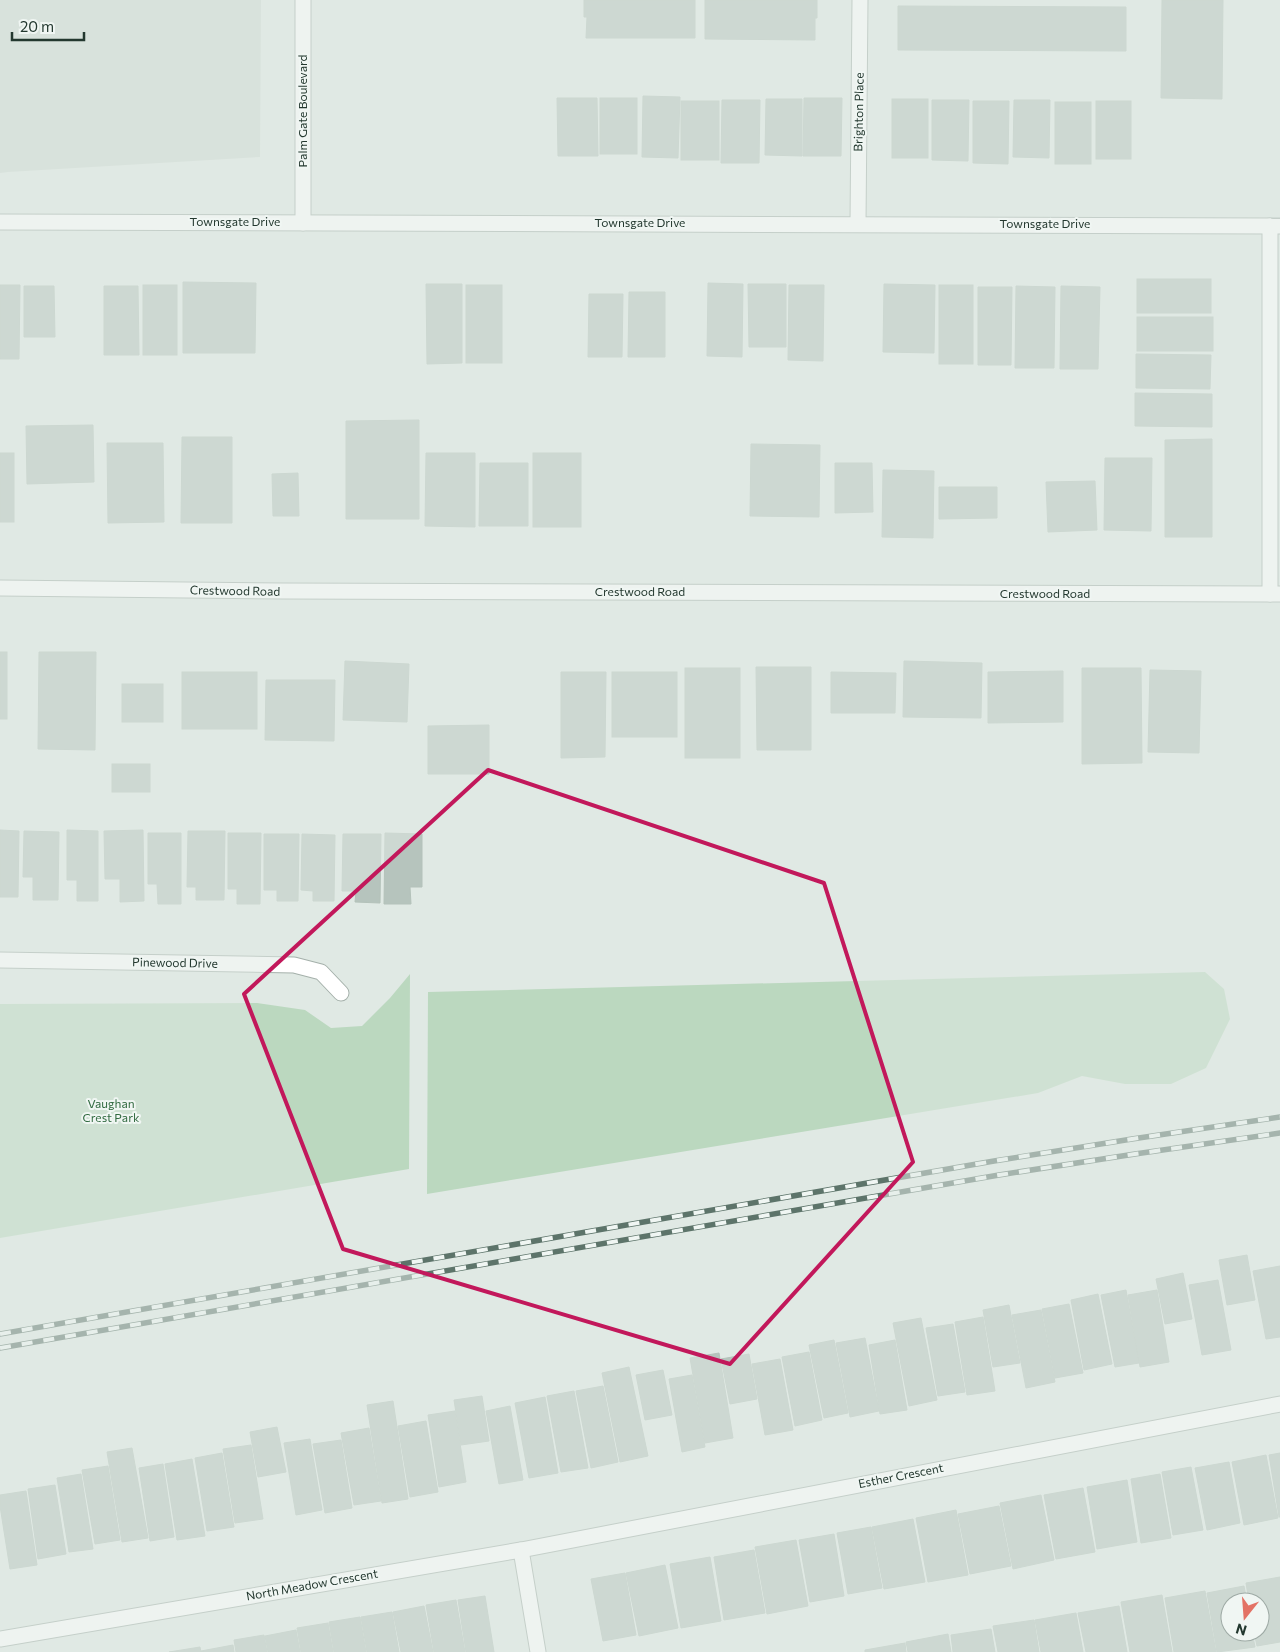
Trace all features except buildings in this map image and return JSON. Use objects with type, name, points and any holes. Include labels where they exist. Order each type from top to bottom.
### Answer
[{"type":"street","name":"Palm Gate Boulevard","points":[[303,0],[303,222]]},
{"type":"street","name":"Brighton Place","points":[[858,223],[860,0]]},
{"type":"street","name":"Townsgate Drive","points":[[0,222],[858,223],[1275,226]]},
{"type":"street","points":[[1275,226],[1275,594]]},
{"type":"street","name":"Crestwood Road","points":[[0,588],[282,591],[1275,594]]},
{"type":"street","name":"Pinewood Drive","points":[[0,960],[294,965],[321,972],[341,993]]},
{"type":"street","name":"Esther Crescent","points":[[521,1550],[1280,1404]]},
{"type":"street","points":[[521,1550],[538,1652]]},
{"type":"street","name":"North Meadow Crescent","points":[[0,1639],[521,1550]]},
{"type":"highlighted area","points":[[488,770],[824,883],[913,1162],[730,1364],[343,1249],[244,994]]},
{"type":"shaded area","points":[[0,0],[261,0],[260,157],[0,173]]},
{"type":"green space","points":[[1205,972],[1224,989],[1230,1019],[1206,1068],[1171,1084],[1125,1084],[1082,1076],[1038,1093],[427,1194],[428,992]]},
{"type":"green space","name":"Vaughan Crest Park","points":[[410,974],[409,1169],[0,1238],[0,1004],[257,1003],[305,1010],[331,1028],[362,1026],[390,998]]},
{"type":"railway","points":[[0,1334],[994,1161],[1280,1117]]},
{"type":"railway","points":[[0,1348],[999,1175],[1280,1133]]}]
